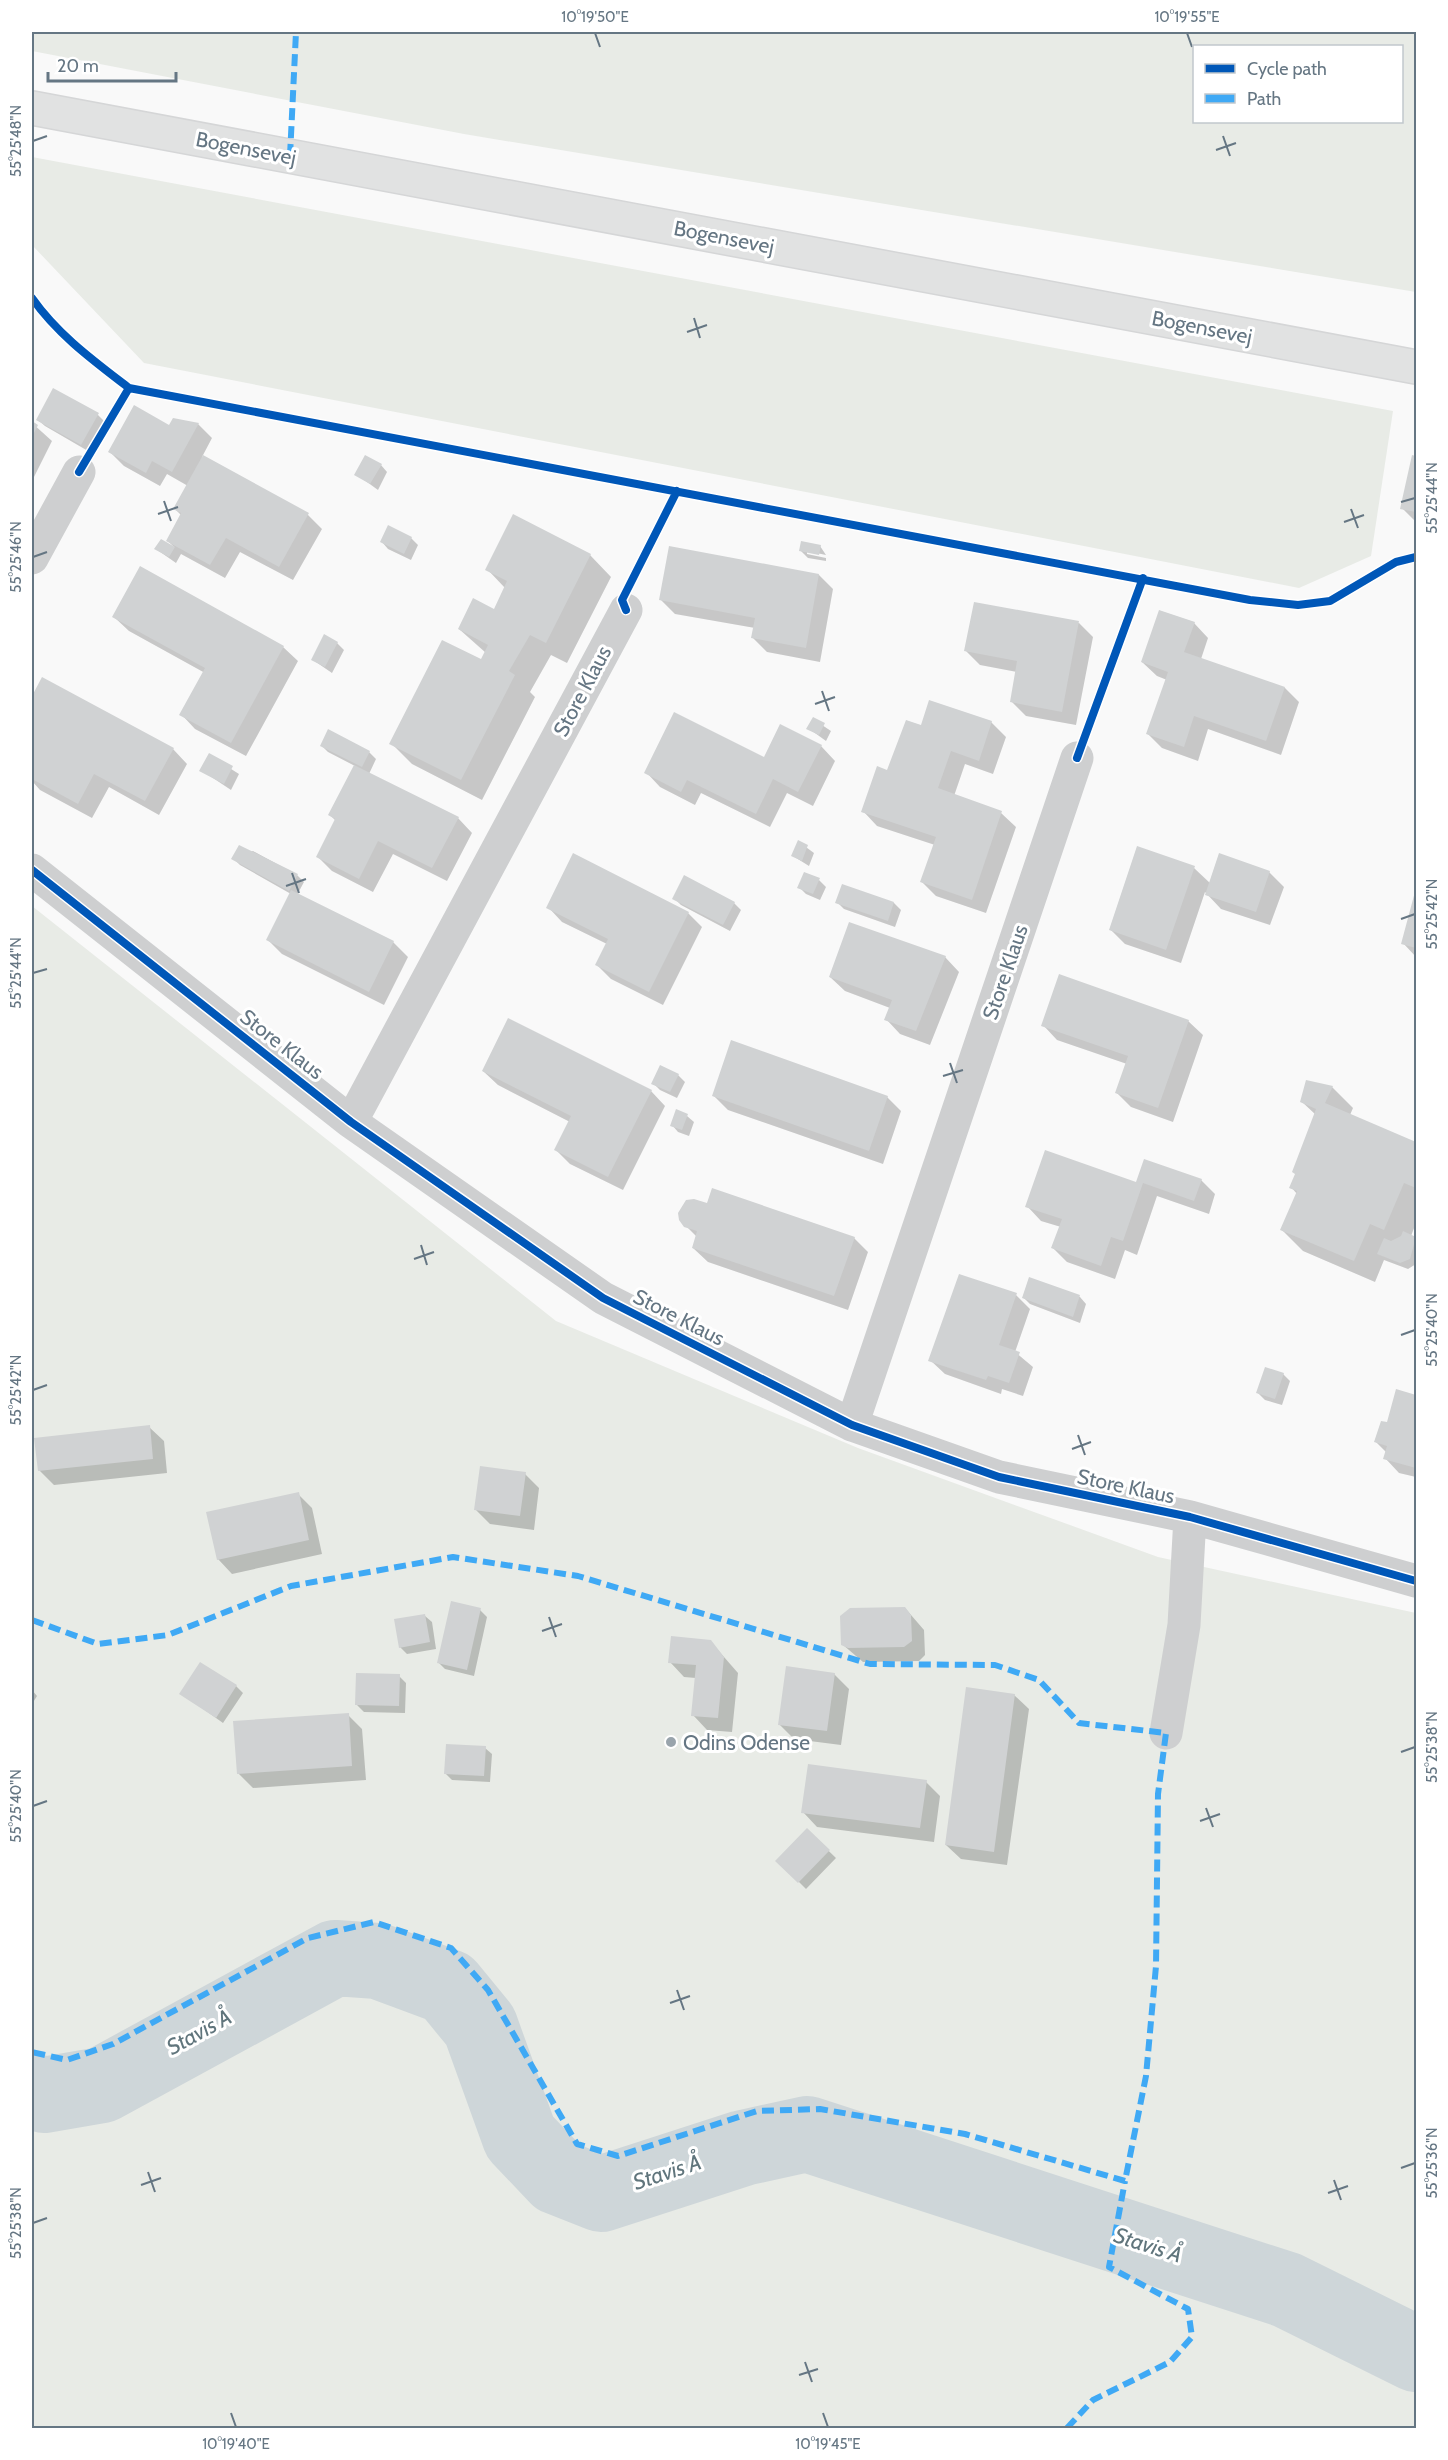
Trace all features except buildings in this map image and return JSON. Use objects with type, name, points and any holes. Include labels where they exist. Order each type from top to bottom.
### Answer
[{"type":"main road","name":"Bogensevej","points":[[32,108],[1416,367]]},
{"type":"street","points":[[32,558],[79,472]]},
{"type":"street","name":"Store Klaus","points":[[351,1122],[626,609]]},
{"type":"street","name":"Store Klaus","points":[[852,1425],[1077,758]]},
{"type":"street","name":"Store Klaus","points":[[32,870],[351,1122],[603,1298],[852,1425],[999,1477],[1190,1517],[1416,1581]]},
{"type":"street","name":"Store Klaus","points":[[1166,1733],[1184,1625],[1190,1517]]},
{"type":"shaded area","points":[[32,32],[1416,32],[1416,292],[464,134],[32,51]]},
{"type":"shaded area","points":[[32,157],[1393,411],[1371,556],[1299,588],[144,363],[32,245]]},
{"type":"shaded area","points":[[32,906],[556,1321],[858,1448],[1158,1557],[1416,1613],[1416,2428],[32,2428]]},
{"type":"waterway","name":"Stavis Å","points":[[32,2091],[44,2095],[102,2085],[335,1958],[378,1961],[448,1987],[480,2026],[520,2137],[558,2177],[601,2194],[743,2148],[807,2134],[1287,2290],[1416,2354]]},
{"type":"marked path","points":[[290,156],[296,32]]},
{"type":"marked path","points":[[32,1620],[98,1644],[168,1635],[291,1586],[453,1557],[578,1576],[870,1664],[995,1665],[1039,1680],[1079,1723],[1166,1733],[1158,1794],[1156,1966],[1146,2076],[1125,2181],[965,2134],[820,2109],[757,2111],[618,2156],[577,2144],[488,1990],[451,1948],[374,1922],[308,1938],[113,2044],[67,2060],[32,2052]]},
{"type":"marked path","points":[[1067,2428],[1093,2400],[1170,2362],[1192,2337],[1188,2309],[1109,2267],[1125,2181]]},
{"type":"cycle path","points":[[32,298],[65,336],[129,388],[1250,600],[1298,605],[1330,601],[1396,562],[1416,557]]},
{"type":"cycle path","points":[[79,472],[129,388]]},
{"type":"cycle path","points":[[626,610],[622,600],[677,491]]},
{"type":"cycle path","points":[[1077,758],[1143,578]]},
{"type":"cycle path","points":[[32,870],[351,1122],[603,1298],[852,1425],[999,1477],[1190,1517],[1416,1581]]},
{"type":"place","name":"Odins Odense","points":[[671,1742]]}]
